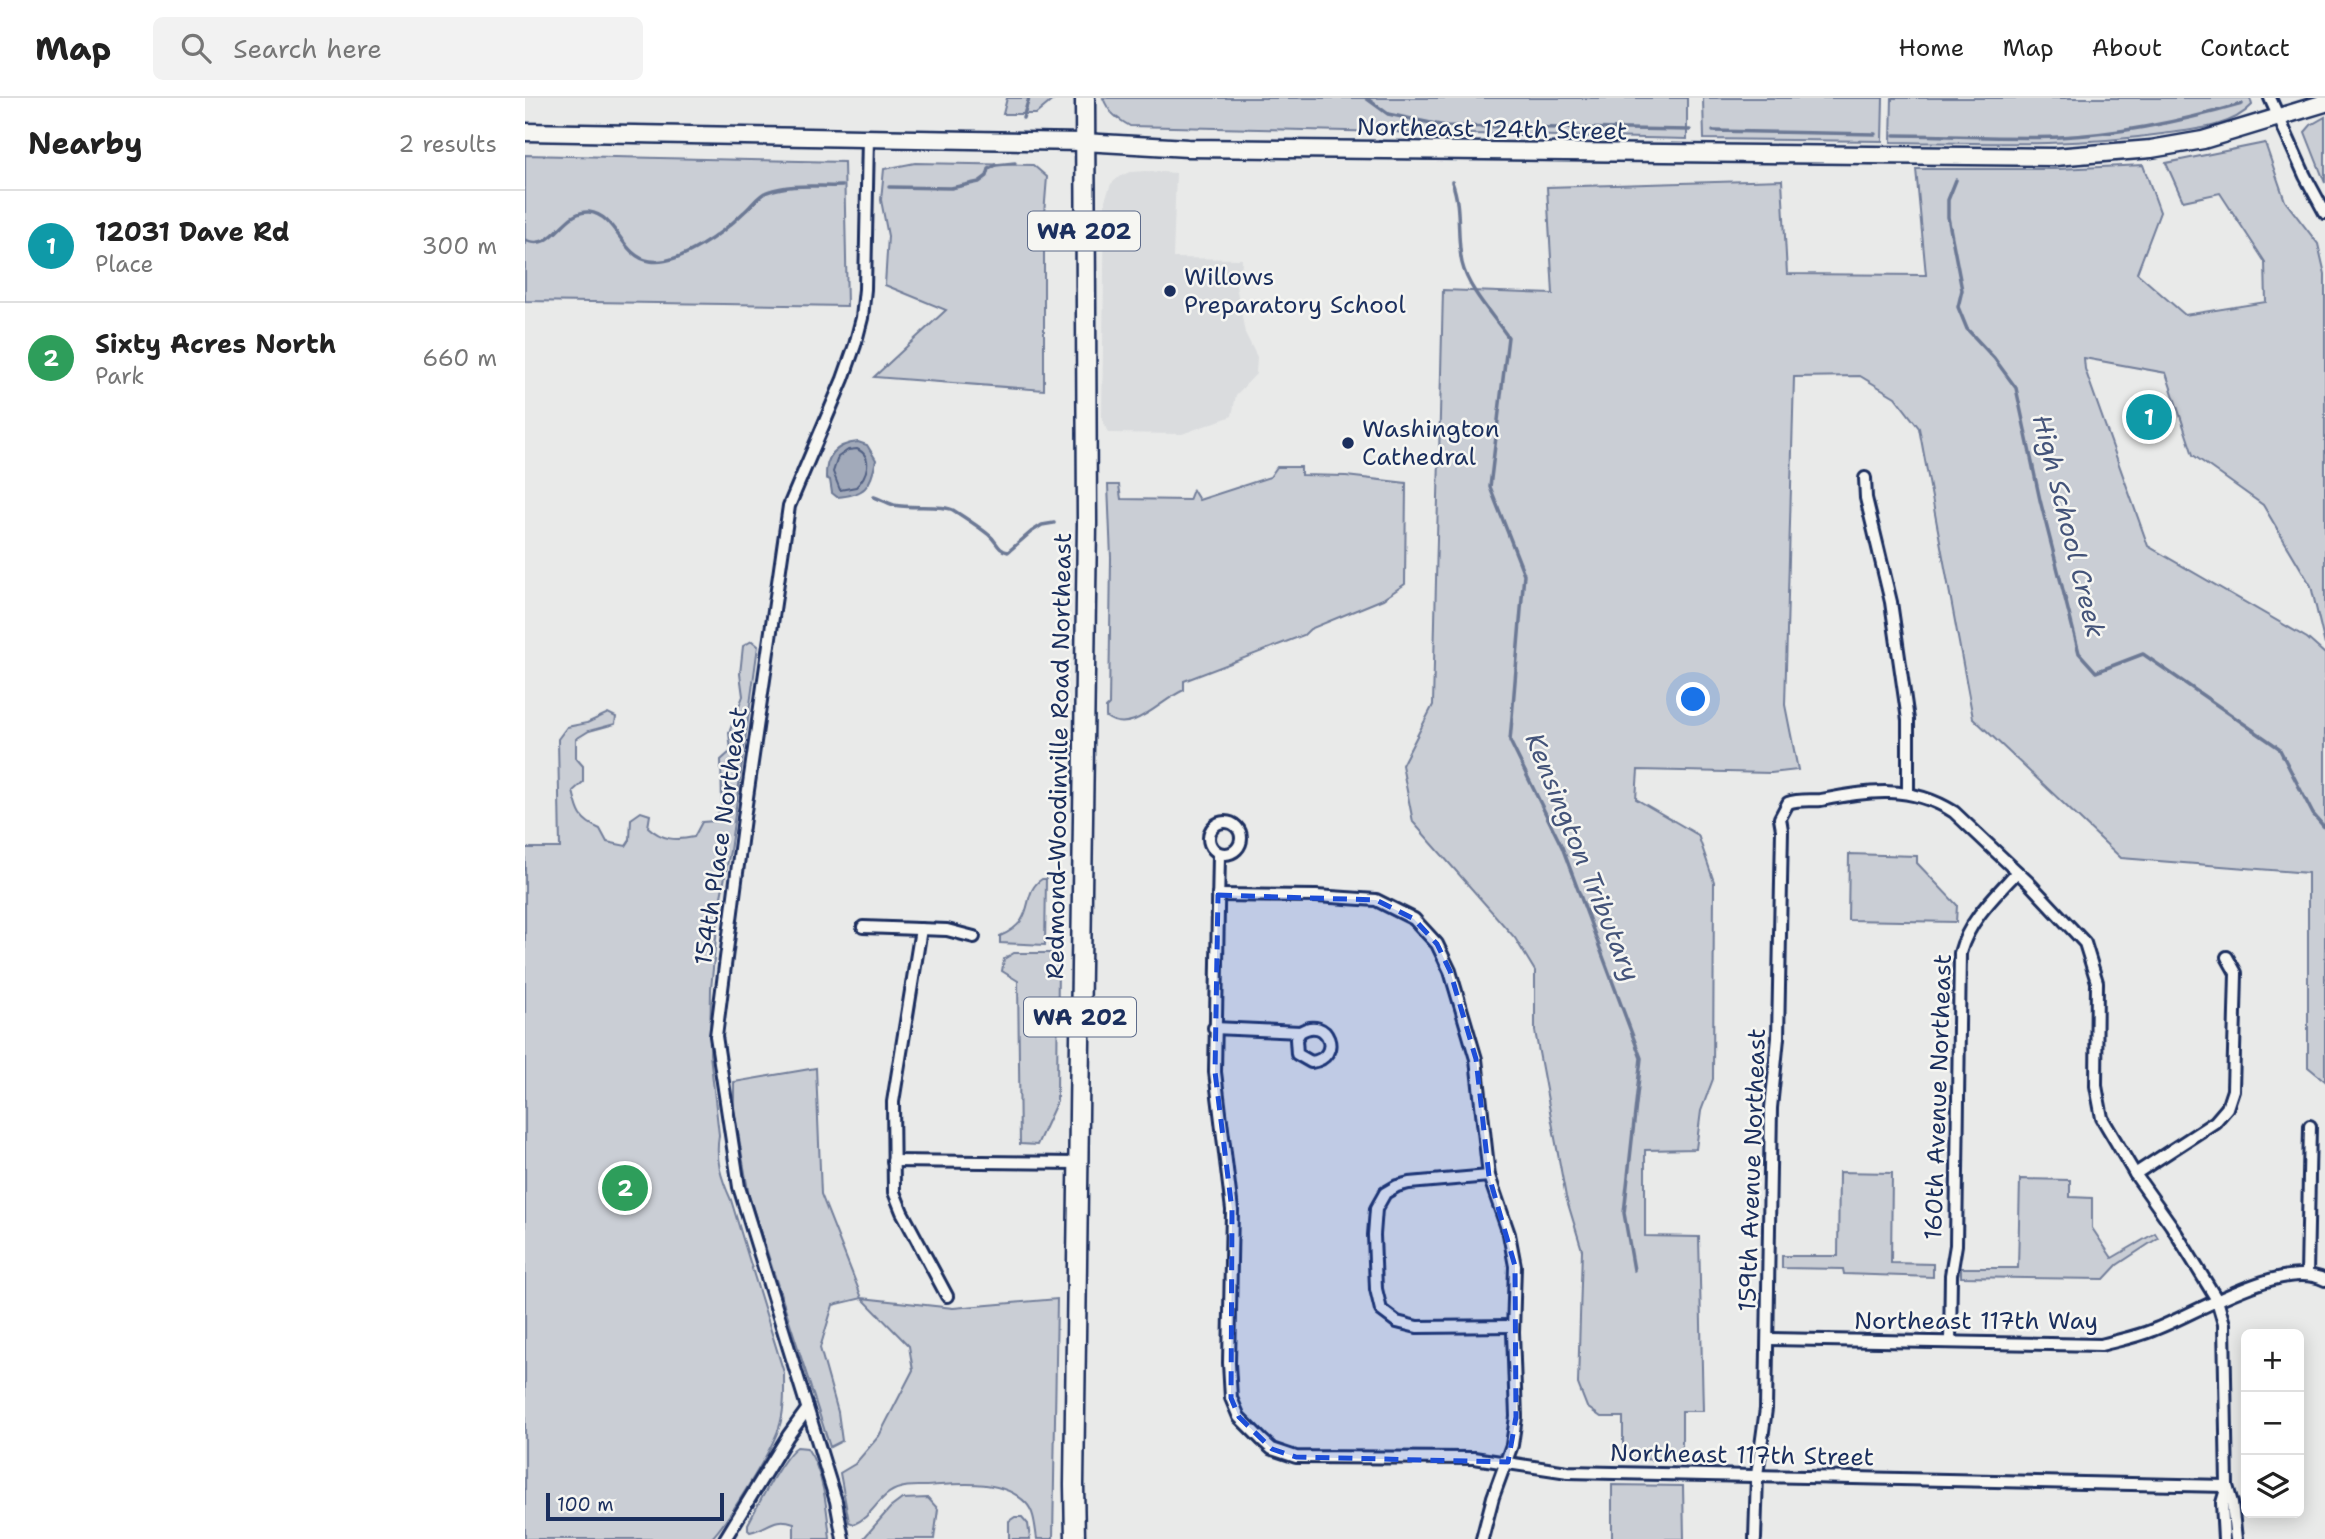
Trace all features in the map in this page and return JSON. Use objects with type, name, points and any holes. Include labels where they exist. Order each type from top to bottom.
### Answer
[{"type":"main road","name":"WA 202","points":[[1083,142],[1085,98]]},
{"type":"main road","name":"Redmond-Woodinville Road Northeast","points":[[1075,1539],[1087,536],[1083,142]]},
{"type":"street","points":[[2270,98],[2325,213]]},
{"type":"street","name":"Northeast 124th Street","points":[[525,132],[1083,142],[1188,148],[2055,157],[2166,147],[2203,140],[2325,103]]},
{"type":"street","name":"154th Place Northeast","points":[[843,1539],[836,1501],[739,1187],[716,1036],[789,506],[843,379],[862,318],[868,137]]},
{"type":"street","points":[[1865,478],[1866,498],[1891,602],[1908,720],[1907,793],[1940,804],[1954,812],[2017,872],[2085,943],[2097,982],[2096,1086],[2102,1118],[2217,1300],[2224,1324],[2227,1486],[2237,1539]]},
{"type":"street","name":"159th Avenue Northeast","points":[[1755,1539],[1757,1475],[1766,1409],[1771,1108],[1778,1024],[1782,830],[1780,818],[1788,803],[1870,791],[1907,793]]},
{"type":"street","name":"Northeast 117th Street","points":[[1219,853],[1214,1028],[1217,1098],[1232,1210],[1229,1363],[1231,1398],[1239,1417],[1272,1449],[1296,1457],[1473,1458],[1568,1472],[2227,1486]]},
{"type":"street","name":"160th Avenue Northeast","points":[[1950,1342],[1951,1275],[1956,1245],[1960,953],[1983,908],[2017,872]]},
{"type":"street","points":[[1219,895],[1376,900],[1414,919],[1437,944],[1450,971],[1476,1059],[1489,1176],[1509,1234],[1515,1266],[1513,1445],[1493,1497],[1482,1539]]},
{"type":"street","points":[[863,926],[947,930],[974,937]]},
{"type":"street","points":[[921,929],[893,1102],[894,1192],[902,1213],[947,1296]]},
{"type":"street","points":[[2135,1174],[2215,1122],[2227,1108],[2233,1090],[2236,973],[2227,957]]},
{"type":"street","points":[[1214,1028],[1300,1032]]},
{"type":"street","points":[[2310,1126],[2307,1274],[2325,1280]]},
{"type":"street","points":[[893,1161],[1078,1163]]},
{"type":"street","points":[[1489,1176],[1409,1183],[1385,1193],[1376,1209],[1376,1289],[1381,1310],[1397,1322],[1417,1326],[1513,1326]]},
{"type":"street","name":"Northeast 117th Way","points":[[1768,1339],[2101,1345],[2154,1330],[2217,1300],[2289,1275],[2307,1274]]},
{"type":"street","points":[[725,1539],[806,1410]]},
{"type":"street","points":[[2224,1539],[2222,1503],[2227,1486]]},
{"type":"highlighted area","points":[[1218,895],[1376,900],[1414,919],[1437,944],[1450,971],[1476,1059],[1489,1176],[1515,1266],[1516,1417],[1508,1462],[1296,1457],[1272,1449],[1239,1417],[1231,1398],[1232,1210],[1215,1072]]},
{"type":"shaded area","points":[[1007,98],[1055,98],[1036,114],[1003,114]]},
{"type":"shaded area","points":[[1103,98],[1687,98],[1687,139],[1130,126],[1113,115]]},
{"type":"shaded area","points":[[1703,98],[1883,98],[1882,141],[1704,139]]},
{"type":"shaded area","points":[[1892,98],[2250,98],[2252,105],[2233,119],[2210,127],[2128,138],[2027,143],[1891,142]]},
{"type":"shaded area","points":[[2325,117],[2325,183],[2305,132]]},
{"type":"shaded area","points":[[2265,143],[2285,201],[2318,244],[2325,274],[2325,645],[2311,586],[2263,505],[2193,455],[2166,373],[2084,358],[2085,369],[2148,546],[2307,638],[2325,654],[2325,1081],[2308,1067],[2308,873],[2121,858],[1973,718],[1919,428],[1895,397],[1860,376],[1794,377],[1785,705],[1798,770],[1771,773],[1638,770],[1636,799],[1698,835],[1714,882],[1713,1079],[1701,1111],[1696,1149],[1645,1150],[1645,1236],[1699,1237],[1703,1411],[1682,1411],[1682,1460],[1623,1459],[1623,1417],[1601,1417],[1587,1407],[1578,1384],[1582,1250],[1566,1197],[1535,1031],[1535,971],[1515,938],[1413,822],[1402,765],[1433,705],[1443,290],[1553,294],[1547,187],[1782,180],[1787,274],[1926,275],[1916,169],[2059,169],[2143,165],[2160,212],[2137,273],[2185,315],[2266,302],[2265,262],[2220,193],[2183,201],[2166,163]]},
{"type":"shaded area","points":[[525,155],[844,162],[847,306],[525,301]]},
{"type":"shaded area","points":[[915,163],[1033,165],[1047,177],[1044,214],[1044,390],[874,377],[946,310],[885,285],[888,236],[881,200],[884,169]]},
{"type":"shaded area","name":"Willows Preparatory School","points":[[1145,171],[1176,173],[1173,258],[1242,259],[1241,276],[1235,280],[1245,333],[1257,357],[1256,374],[1236,395],[1232,416],[1182,434],[1108,433],[1102,419],[1105,200],[1111,184],[1120,176]]},
{"type":"shaded area","points":[[1277,467],[1301,467],[1301,475],[1346,476],[1406,483],[1405,584],[1383,599],[1310,629],[1304,635],[1184,681],[1184,690],[1136,719],[1116,722],[1106,717],[1106,708],[1109,705],[1111,558],[1108,485],[1119,485],[1121,499],[1189,500],[1193,490],[1199,500],[1270,477]]},
{"type":"shaded area","points":[[752,641],[758,646],[730,851],[719,907],[711,989],[710,1054],[720,1169],[784,1373],[781,1421],[758,1469],[711,1539],[525,1539],[525,848],[560,848],[558,739],[567,727],[587,723],[608,713],[616,717],[615,724],[589,731],[576,739],[576,758],[583,766],[583,782],[573,791],[578,810],[584,819],[600,829],[607,842],[626,846],[630,840],[631,819],[641,812],[650,815],[648,827],[669,838],[694,837],[702,822],[715,821],[722,804],[721,760],[731,751],[729,733],[743,696],[740,674],[743,646]]},
{"type":"shaded area","points":[[1849,854],[1917,856],[1917,863],[1957,905],[1956,922],[1848,920]]},
{"type":"shaded area","points":[[1042,879],[1046,879],[1045,945],[1000,943],[1000,936],[1020,922],[1031,892]]},
{"type":"shaded area","points":[[1014,953],[1058,953],[1057,1101],[1037,1145],[1020,1144],[1018,981],[1002,971],[1004,959]]},
{"type":"shaded area","points":[[816,1068],[821,1194],[862,1298],[833,1305],[820,1348],[838,1412],[842,1441],[830,1447],[749,1196],[734,1110],[734,1082]]},
{"type":"shaded area","points":[[1839,1172],[1892,1173],[1891,1263],[1933,1264],[1933,1277],[1844,1274],[1843,1269],[1782,1268],[1782,1256],[1838,1256]]},
{"type":"shaded area","points":[[2020,1179],[2070,1180],[2070,1197],[2092,1198],[2092,1228],[2112,1258],[2155,1233],[2158,1238],[2117,1265],[2104,1279],[1961,1277],[1961,1268],[2018,1268]]},
{"type":"shaded area","points":[[862,1298],[953,1308],[1057,1299],[1053,1539],[1037,1539],[1031,1511],[1016,1495],[979,1484],[903,1487],[887,1495],[861,1521],[854,1524],[849,1522],[840,1473],[855,1464],[879,1436],[913,1370],[909,1346]]},
{"type":"shaded area","points":[[797,1447],[807,1448],[817,1468],[824,1492],[830,1539],[794,1539],[794,1523],[787,1521],[776,1522],[750,1532],[748,1530],[748,1524],[771,1482]]},
{"type":"shaded area","points":[[1612,1485],[1683,1486],[1684,1539],[1612,1539]]},
{"type":"shaded area","points":[[928,1498],[938,1509],[934,1539],[863,1539],[890,1508],[902,1499]]},
{"type":"shaded area","points":[[1022,1517],[1028,1524],[1030,1539],[1009,1539],[1009,1521]]},
{"type":"water","points":[[858,442],[867,445],[876,460],[872,477],[860,492],[837,497],[832,493],[830,480],[826,478],[830,457],[838,448]]},
{"type":"waterway","name":"High School Creek","points":[[1023,118],[1029,98]]},
{"type":"waterway","name":"High School Creek","points":[[1366,98],[1388,114],[1445,126],[1690,130]]},
{"type":"waterway","points":[[1894,135],[2018,138],[2105,133],[2152,126],[2242,104]]},
{"type":"waterway","name":"High School Creek","points":[[1713,131],[1875,134]]},
{"type":"waterway","name":"High School Creek","points":[[889,187],[951,188],[979,182],[987,176],[989,169],[996,165],[1015,163]]},
{"type":"waterway","name":"High School Creek","points":[[1956,180],[1948,200],[1948,217],[1962,290],[1958,307],[1967,329],[1994,358],[2016,388],[2040,500],[2079,653],[2096,672],[2143,654],[2279,748],[2313,814],[2325,828]]},
{"type":"waterway","name":"Kensington Tributary","points":[[1452,182],[1457,202],[1460,253],[1465,273],[1475,292],[1508,337],[1490,487],[1524,574],[1510,741],[1562,847],[1641,1058],[1624,1213],[1634,1270]]},
{"type":"waterway","name":"High School Creek","points":[[525,240],[544,241],[572,217],[589,212],[606,220],[625,245],[640,258],[662,261],[687,253],[713,238],[767,192],[795,186],[842,186]]},
{"type":"waterway","points":[[874,497],[901,506],[953,510],[992,537],[1008,552],[1042,525],[1054,523]]},
{"type":"place","name":"Willows Preparatory School","points":[[1170,291]]},
{"type":"place","name":"12031 Dave Rd","points":[[2149,417]]},
{"type":"place","name":"Washington Cathedral","points":[[1348,443]]},
{"type":"place","name":"Sixty Acres North","points":[[625,1188]]}]
